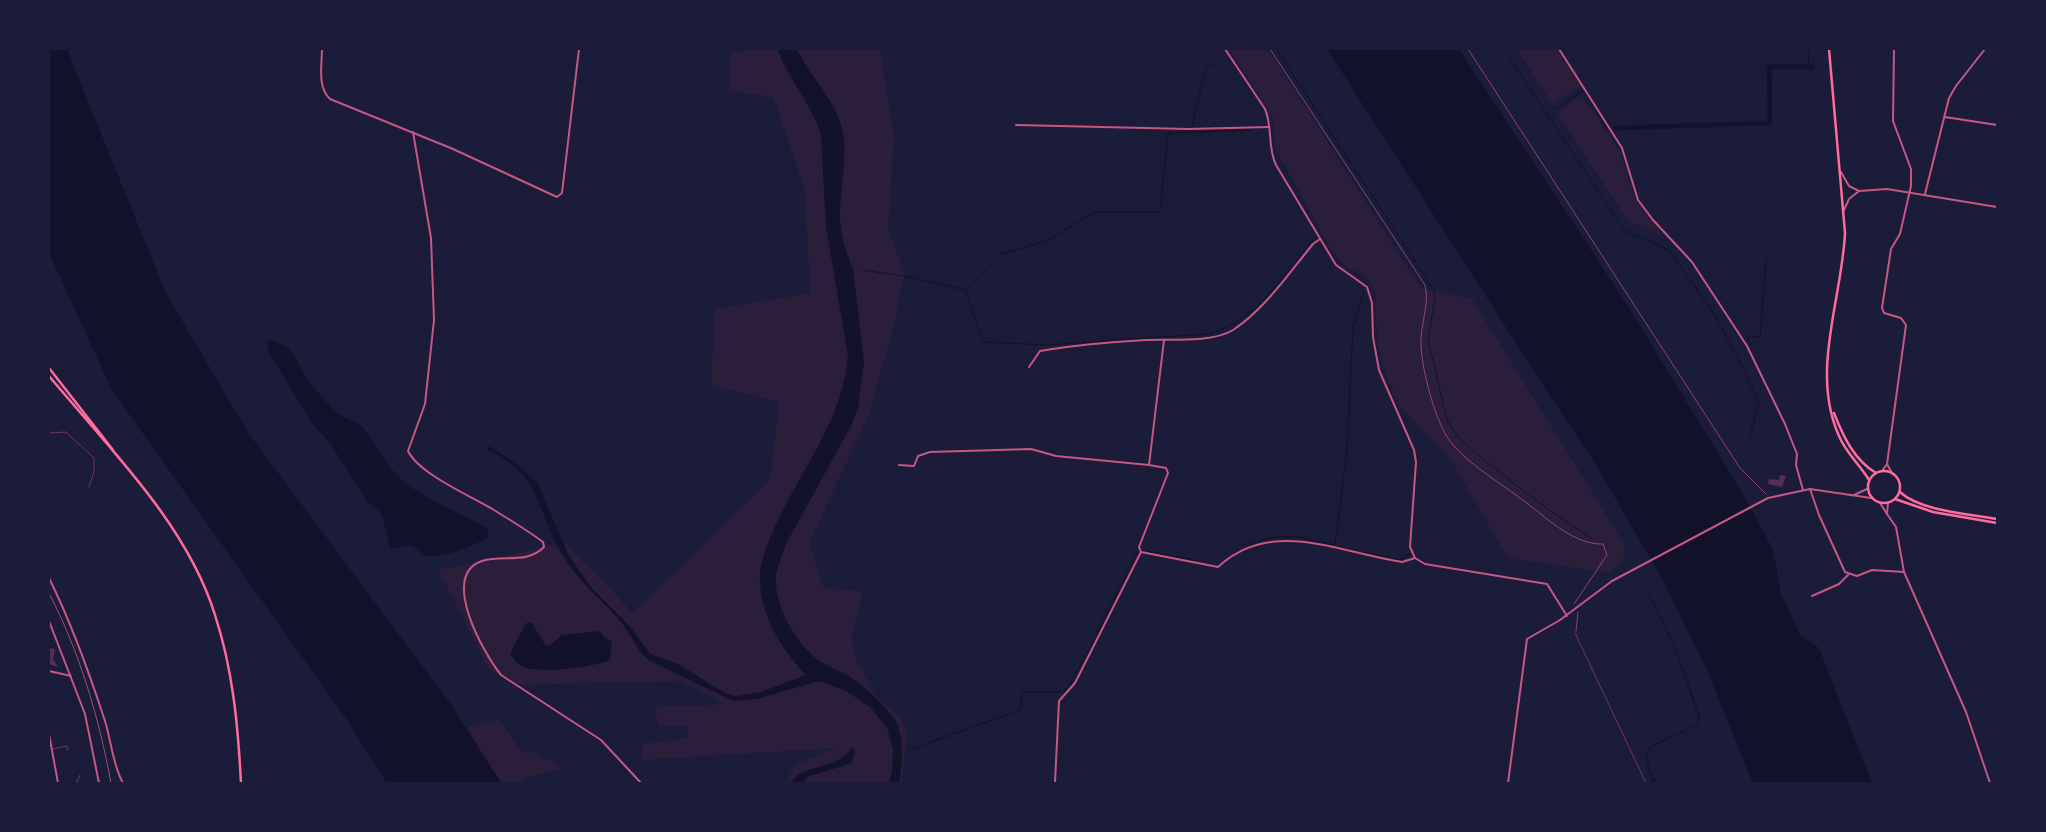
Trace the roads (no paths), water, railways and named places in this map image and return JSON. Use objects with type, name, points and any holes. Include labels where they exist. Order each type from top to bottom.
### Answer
[{"type":"main road","points":[[1829,49],[1843,212],[1844,261],[1827,364],[1830,402],[1838,435],[1869,480]]},
{"type":"main road","points":[[49,368],[169,523],[189,555],[215,613],[234,690],[241,783]]},
{"type":"main road","points":[[49,376],[126,468]]},
{"type":"main road","points":[[1830,402],[1848,444],[1864,464],[1876,473]]},
{"type":"main road","points":[[1882,471],[1892,473],[1900,483],[1900,492],[1895,499],[1888,503],[1880,503],[1871,498],[1867,489],[1869,480],[1876,473],[1882,471]]},
{"type":"main road","points":[[1900,492],[1906,498],[1924,504],[1997,519]]},
{"type":"main road","points":[[1895,499],[1933,512],[1997,523]]},
{"type":"street","points":[[322,49],[324,94],[330,99],[413,132],[523,180],[542,191],[560,196],[579,49]]},
{"type":"street","points":[[1225,49],[1265,109],[1269,127],[1269,148],[1272,156],[1320,239],[1336,265],[1362,282],[1370,293],[1373,337],[1379,370],[1414,450],[1416,462],[1409,538],[1410,547],[1415,558],[1425,564],[1547,584],[1567,616]]},
{"type":"street","points":[[1559,49],[1622,148],[1638,200],[1653,220],[1692,262],[1747,346],[1785,424],[1796,454],[1796,465],[1803,490]]},
{"type":"street","points":[[1882,471],[1887,464],[1906,325],[1901,318],[1884,313],[1882,308],[1891,249],[1900,234],[1909,192],[1910,169],[1893,121],[1894,49]]},
{"type":"street","points":[[1925,195],[1949,98],[1984,49]]},
{"type":"street","points":[[1945,117],[1997,125]]},
{"type":"street","points":[[1016,125],[1188,129],[1269,127]]},
{"type":"street","points":[[413,132],[431,238],[434,331],[425,404],[409,443],[408,451],[411,459],[427,471],[495,510],[543,542],[544,547],[537,554],[524,558],[485,560],[476,563],[466,577],[464,602],[489,660],[501,675],[601,740],[641,783]]},
{"type":"street","points":[[1840,170],[1848,186],[1859,191],[1887,189],[1997,207]]},
{"type":"street","points":[[1843,212],[1849,199],[1859,191]]},
{"type":"street","points":[[1029,367],[1040,351],[1065,347],[1204,338],[1230,332],[1268,299],[1313,244],[1320,239]]},
{"type":"street","points":[[1149,465],[1164,340]]},
{"type":"street","points":[[899,465],[914,466],[918,456],[930,452],[1031,449],[1056,456],[1163,466],[1166,468],[1168,473],[1140,551],[1075,683],[1059,701],[1056,783]]},
{"type":"street","points":[[1887,464],[1892,473]]},
{"type":"street","points":[[1810,489],[1819,516],[1841,564],[1848,574],[1857,576],[1872,570],[1904,572]]},
{"type":"street","points":[[1508,783],[1527,639],[1567,616],[1612,581],[1768,498],[1810,489],[1871,498]]},
{"type":"street","points":[[1852,495],[1867,489]]},
{"type":"street","points":[[1880,503],[1896,527],[1904,572],[1966,712],[1990,783]]},
{"type":"street","points":[[1887,514],[1888,503]]},
{"type":"street","points":[[1140,551],[1218,567],[1234,554],[1248,547],[1283,539],[1307,542],[1402,562],[1415,558]]},
{"type":"street","points":[[1812,596],[1839,584],[1848,574]]},
{"type":"street","points":[[49,578],[82,652],[113,748],[118,775],[123,783]]},
{"type":"street","points":[[49,621],[85,714],[100,783]]},
{"type":"street","points":[[49,671],[71,676]]},
{"type":"street","points":[[49,734],[58,783]]},
{"type":"lane","points":[[49,433],[66,432],[94,458],[94,472],[89,487]]},
{"type":"lane","points":[[1575,633],[1646,783]]},
{"type":"lane","points":[[52,749],[66,746],[68,750]]},
{"type":"lane","points":[[72,783],[77,782],[80,775]]},
{"type":"waterway","points":[[1276,49],[1434,290],[1435,298],[1428,339],[1447,420],[1452,429],[1486,462],[1557,516],[1592,539]]},
{"type":"waterway","points":[[1504,49],[1624,230],[1669,250],[1714,314],[1746,373],[1759,404],[1750,436]]},
{"type":"waterway","points":[[1808,49],[1809,67]]},
{"type":"waterway","points":[[1192,127],[1205,69],[1221,58]]},
{"type":"waterway","points":[[1615,128],[1770,123],[1769,67],[1813,67]]},
{"type":"waterway","points":[[1554,110],[1584,90],[1607,128]]},
{"type":"waterway","points":[[965,290],[1001,254],[1046,241],[1095,212],[1160,212],[1168,133],[1253,130]]},
{"type":"waterway","points":[[863,270],[909,277],[965,290],[983,342],[1046,345],[1208,334],[1225,328],[1240,320],[1254,309],[1279,283],[1312,241]]},
{"type":"waterway","points":[[1752,347],[1747,336],[1760,337],[1766,260]]},
{"type":"waterway","points":[[1242,545],[1275,537],[1298,537],[1335,545],[1347,451],[1353,328],[1363,294]]},
{"type":"waterway","points":[[1335,546],[1400,560],[1409,554]]},
{"type":"waterway","points":[[1142,550],[1194,560]]},
{"type":"waterway","points":[[1096,635],[1137,553]]},
{"type":"waterway","points":[[1648,593],[1676,650],[1700,719],[1697,725],[1650,747],[1647,759],[1654,781]]},
{"type":"waterway","points":[[909,750],[1020,710],[1022,694],[1025,692],[1061,692],[1068,688],[1095,638]]},
{"type":"railway","points":[[49,593],[70,639],[87,686],[101,734],[111,783]]}]
